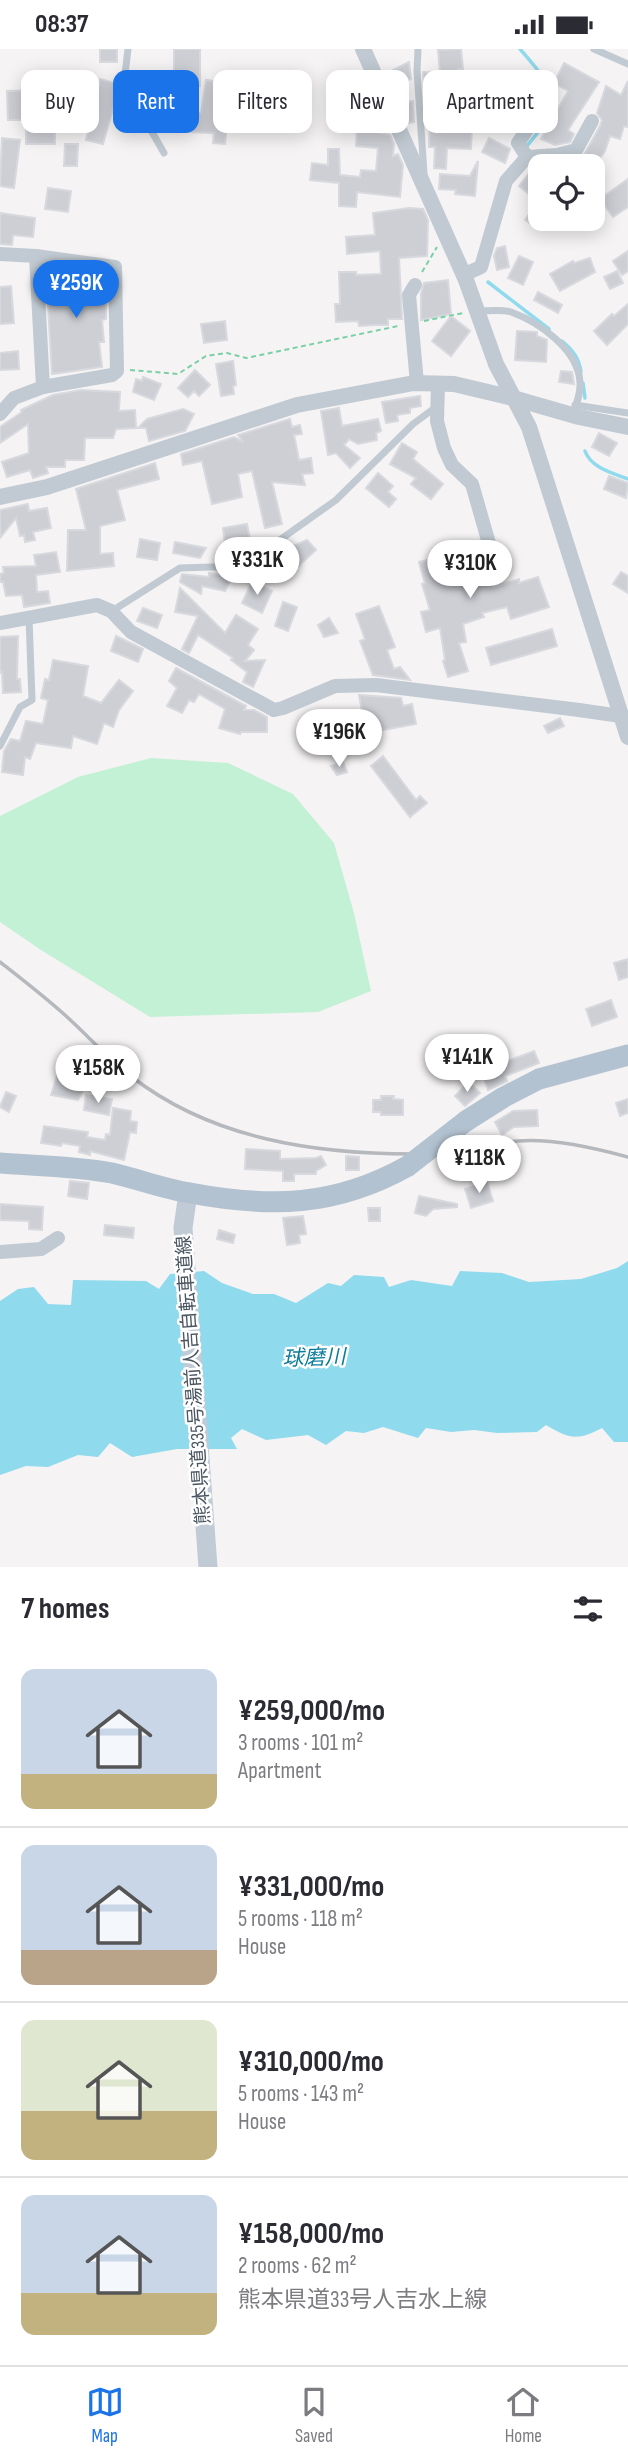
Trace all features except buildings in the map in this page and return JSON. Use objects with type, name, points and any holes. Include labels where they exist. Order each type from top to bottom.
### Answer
[{"type":"main road","points":[[0,1163],[69,1167],[112,1173],[188,1193],[261,1203],[312,1199],[352,1192],[378,1182],[408,1166],[466,1121],[539,1079],[628,1055]]},
{"type":"main road","name":"熊本県道335号湯前人吉自転車道線","points":[[188,1193],[183,1228],[208,1560]]},
{"type":"street","points":[[363,49],[463,275],[496,364],[530,427],[628,737]]},
{"type":"street","points":[[463,275],[481,267],[506,181],[527,157],[556,155],[576,150],[592,121]]},
{"type":"street","points":[[525,133],[518,143],[527,157]]},
{"type":"street","points":[[0,254],[115,267],[117,371],[112,375],[43,387],[14,398],[0,414]]},
{"type":"street","points":[[36,256],[43,387]]},
{"type":"street","points":[[415,285],[410,295],[418,383]]},
{"type":"street","points":[[0,497],[47,487],[297,405],[418,383],[454,384],[574,410],[628,427]]},
{"type":"street","points":[[438,384],[437,421],[444,448],[452,465],[472,484],[491,547]]},
{"type":"street","points":[[0,622],[97,605],[111,611],[131,632],[274,710],[346,684],[376,685],[628,717]]},
{"type":"street","points":[[0,1252],[41,1249],[58,1238]]},
{"type":"lane","points":[[128,49],[124,83],[164,153]]},
{"type":"lane","points":[[418,49],[417,71],[426,191]]},
{"type":"lane","points":[[594,49],[628,64]]},
{"type":"lane","points":[[478,311],[509,311],[536,325],[559,342],[575,365],[580,382],[574,410],[628,413]]},
{"type":"lane","points":[[111,611],[180,568],[243,566],[336,500],[413,424],[438,406]]},
{"type":"lane","points":[[0,746],[20,707],[32,700],[29,617]]},
{"type":"path","points":[[415,285],[445,233]]},
{"type":"path","points":[[117,371],[135,369],[178,374],[206,356],[227,353],[246,358],[478,311]]},
{"type":"green space","points":[[151,758],[228,763],[293,794],[334,843],[354,913],[371,991],[318,1012],[150,1017],[0,922],[0,816],[78,777]]},
{"type":"water","name":"球磨川","points":[[628,1261],[628,1442],[614,1442],[602,1428],[574,1437],[546,1425],[537,1432],[497,1433],[474,1430],[451,1432],[426,1428],[418,1438],[383,1427],[364,1433],[346,1431],[326,1445],[308,1435],[266,1440],[242,1429],[231,1438],[237,1449],[177,1449],[132,1457],[110,1443],[98,1457],[78,1455],[48,1467],[26,1466],[0,1475],[0,1301],[18,1289],[34,1287],[48,1304],[71,1305],[73,1280],[146,1281],[159,1289],[170,1274],[204,1271],[222,1283],[253,1294],[274,1294],[296,1303],[328,1283],[341,1286],[354,1275],[384,1277],[389,1287],[411,1280],[452,1286],[460,1271],[502,1273],[529,1282],[581,1279],[617,1268]]},
{"type":"waterway","points":[[520,49],[545,81],[554,100],[547,118],[526,147]]},
{"type":"waterway","points":[[488,282],[549,329]]},
{"type":"waterway","points":[[562,341],[575,355],[581,372]]},
{"type":"waterway","points":[[583,383],[585,398]]},
{"type":"waterway","points":[[585,451],[597,466],[628,479]]},
{"type":"railway","points":[[0,962],[58,1009],[132,1077],[163,1098],[230,1129],[266,1139],[339,1151],[426,1154],[531,1140],[602,1150],[628,1157]]}]
